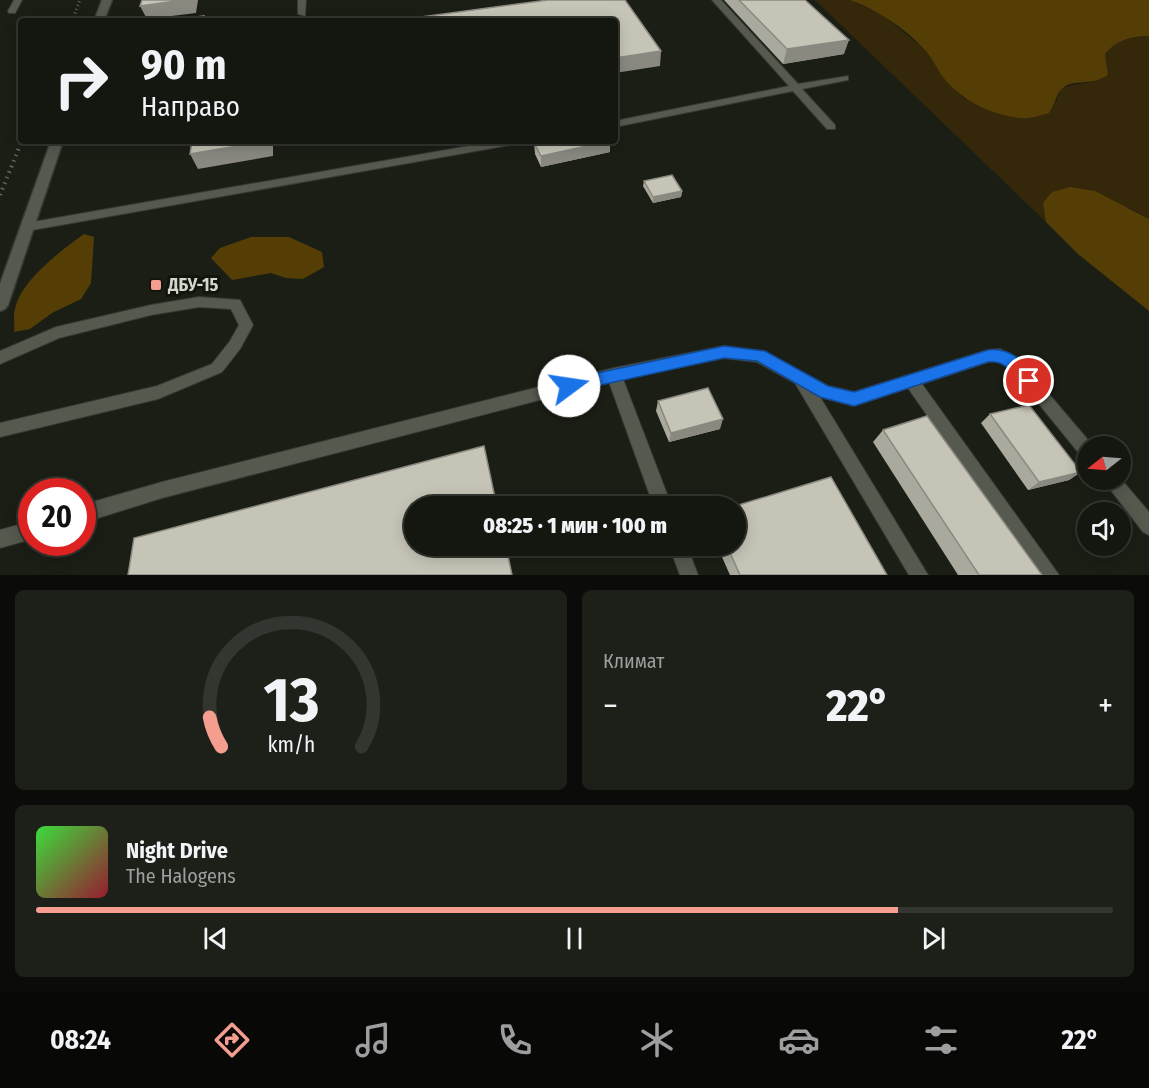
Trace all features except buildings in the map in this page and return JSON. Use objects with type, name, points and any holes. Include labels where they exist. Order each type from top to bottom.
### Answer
[{"type":"street","points":[[100,18],[106,0]]},
{"type":"street","points":[[0,305],[56,144]]},
{"type":"lane","points":[[12,11],[18,0]]},
{"type":"lane","points":[[302,0],[302,14]]},
{"type":"lane","points":[[716,0],[831,127]]},
{"type":"lane","points":[[618,123],[845,78]]},
{"type":"lane","points":[[27,226],[499,144]]},
{"type":"lane","points":[[0,358],[56,333],[151,310],[199,302],[235,304],[246,325],[236,345],[217,368],[158,392],[0,430]]},
{"type":"lane","points":[[96,510],[162,490],[614,374],[724,352],[759,356],[825,392],[854,399],[988,356],[1000,355],[1014,363],[1077,439]]},
{"type":"lane","points":[[614,374],[659,496]]},
{"type":"lane","points":[[800,378],[919,575]]},
{"type":"lane","points":[[911,381],[1050,575]]},
{"type":"lane","points":[[1119,490],[1149,526]]},
{"type":"lane","points":[[0,539],[18,534]]},
{"type":"lane","points":[[681,556],[688,575]]},
{"type":"path","points":[[73,18],[80,0]]},
{"type":"path","points":[[0,195],[21,144]]},
{"type":"shaded area","points":[[815,0],[850,0],[883,15],[924,49],[947,82],[964,98],[1056,102],[1061,89],[1097,81],[1108,75],[1105,54],[1114,45],[1131,38],[1149,36],[1149,219],[1130,208],[1044,203],[1046,222]]},
{"type":"shaded area","points":[[850,0],[1149,0],[1149,36],[1131,38],[1114,45],[1105,54],[1108,75],[1102,79],[1073,83],[1063,88],[1049,113],[1032,117],[1011,117],[981,107],[962,95],[946,81],[926,51],[906,32],[879,14]]},
{"type":"shaded area","points":[[1070,187],[1095,191],[1149,219],[1149,311],[1078,254],[1046,222],[1043,203],[1052,192]]},
{"type":"shaded area","points":[[84,234],[94,237],[91,283],[81,299],[52,313],[30,329],[14,332],[15,309],[25,288],[33,277]]},
{"type":"shaded area","points":[[251,237],[289,237],[322,252],[324,267],[303,279],[286,278],[271,273],[232,280],[211,258],[220,248]]},
{"type":"place","name":"ДБУ-15","points":[[156,285]]},
{"type":"route","points":[[569,386],[614,374],[724,352],[759,356],[825,392],[854,399],[988,356],[1000,355],[1014,363],[1029,381]]}]
